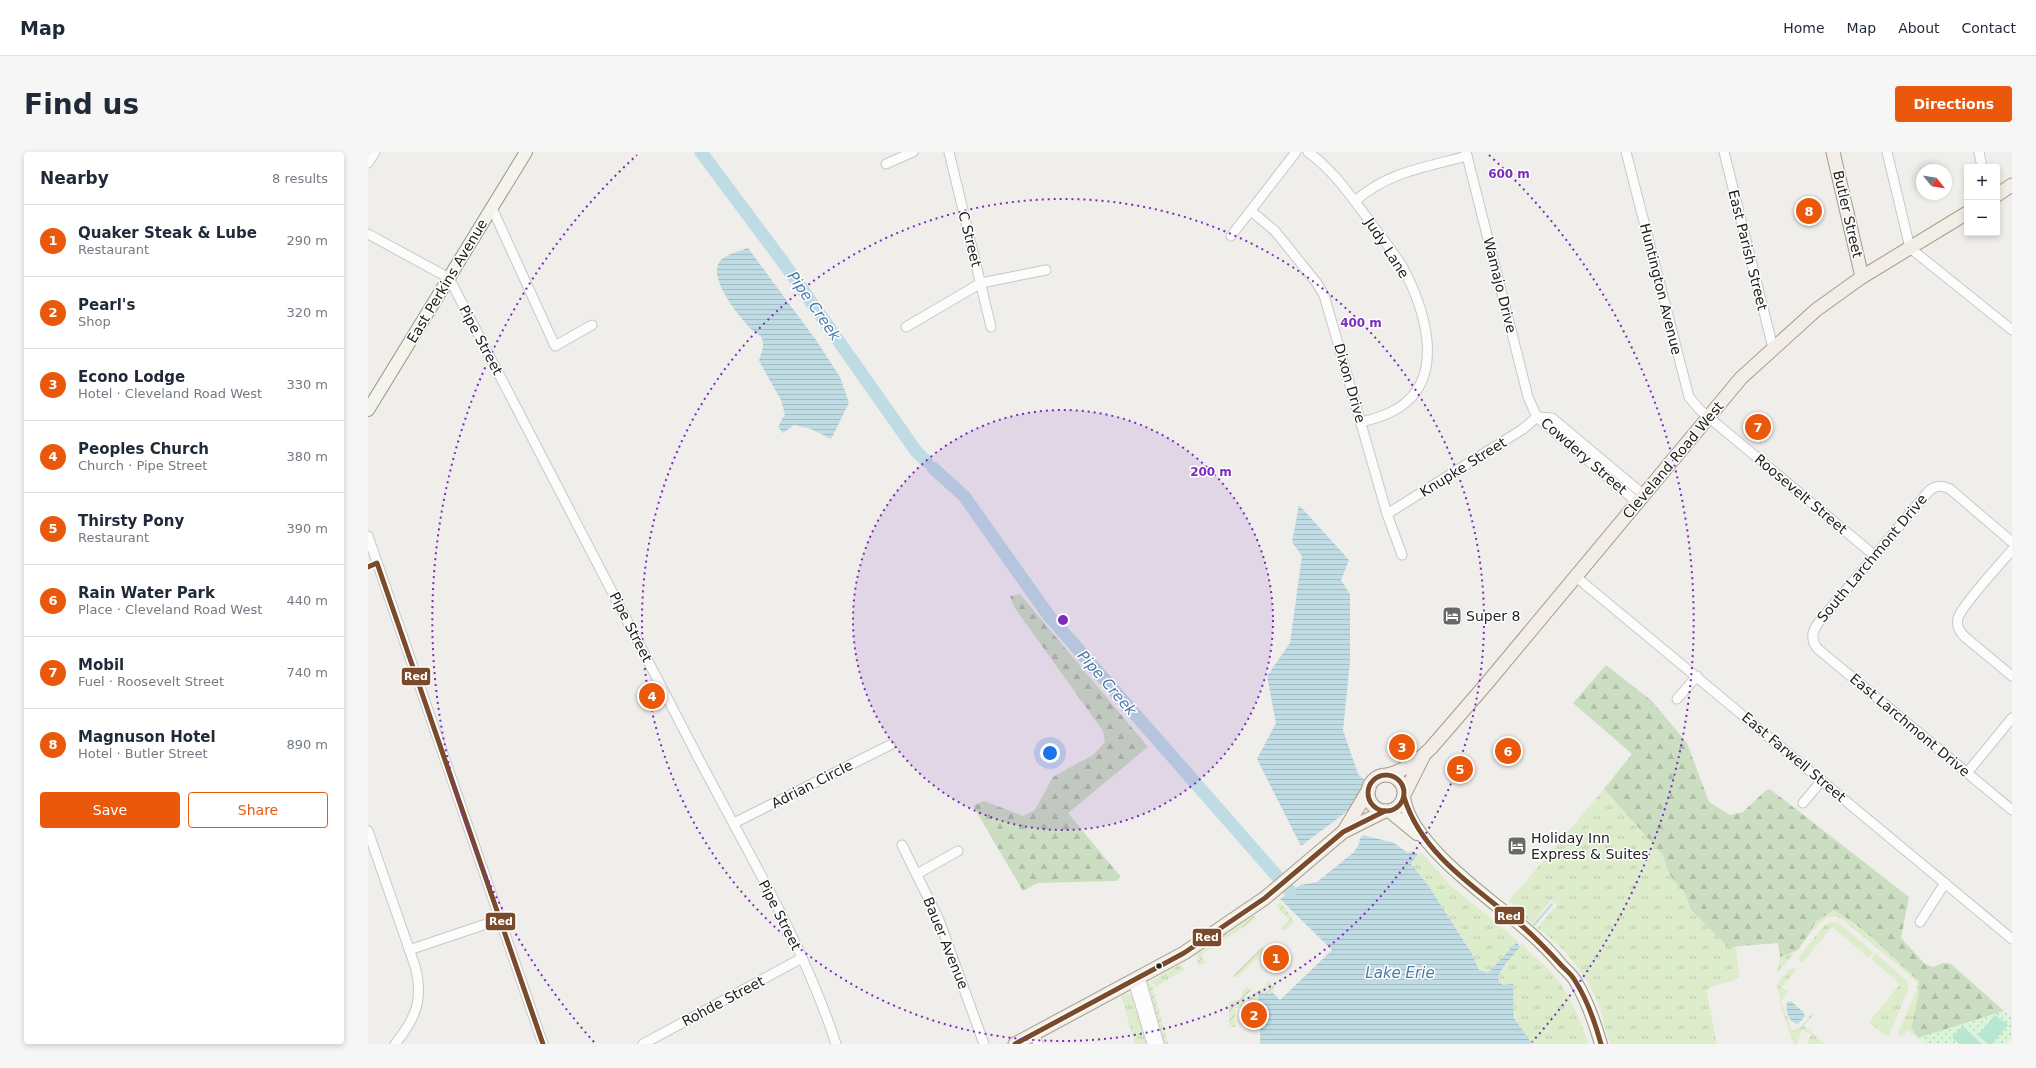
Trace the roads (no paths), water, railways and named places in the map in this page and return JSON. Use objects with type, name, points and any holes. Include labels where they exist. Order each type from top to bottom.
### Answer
[{"type":"main road","name":"East Perkins Avenue","points":[[368,410],[526,152]]},
{"type":"main road","name":"Butler Street","points":[[1833,152],[1862,277]]},
{"type":"main road","points":[[2000,193],[2012,185]]},
{"type":"main road","name":"Cleveland Road West","points":[[1388,775],[1403,770],[1424,755],[1488,682],[1741,378],[1816,310],[1862,277],[1964,215]]},
{"type":"main road","name":"Cleveland Road West","points":[[1404,795],[1424,755]]},
{"type":"main road","points":[[1343,832],[1376,778],[1388,775],[1400,781],[1408,814],[1423,837]]},
{"type":"main road","points":[[1369,789],[1369,798],[1373,805],[1387,811],[1423,837],[1478,890],[1522,926],[1554,956],[1576,981],[1594,1021],[1601,1044]]},
{"type":"main road","points":[[1015,1044],[1036,1039],[1136,979],[1184,953],[1265,898],[1293,876],[1343,832],[1400,805],[1404,795]]},
{"type":"street","points":[[368,163],[374,152]]},
{"type":"street","points":[[886,164],[913,152]]},
{"type":"street","name":"C Street","points":[[949,152],[991,327]]},
{"type":"street","points":[[1231,236],[1296,152]]},
{"type":"street","name":"Judy Lane","points":[[1308,152],[1334,175],[1402,267],[1418,305],[1429,353],[1425,372],[1408,400],[1388,414],[1360,422]]},
{"type":"street","name":"Huntington Avenue","points":[[1626,152],[1686,388],[1694,404],[1709,418]]},
{"type":"street","name":"East Parish Street","points":[[1724,152],[1773,348]]},
{"type":"street","points":[[1887,152],[1910,248],[2012,330]]},
{"type":"street","points":[[1979,152],[1981,164]]},
{"type":"street","points":[[1355,202],[1371,188],[1391,177],[1467,154]]},
{"type":"street","name":"Wamajo Drive","points":[[1467,154],[1528,397],[1537,417]]},
{"type":"street","points":[[492,208],[555,346],[592,325]]},
{"type":"street","name":"Dixon Drive","points":[[1251,211],[1275,231],[1322,291],[1387,514],[1402,555]]},
{"type":"street","points":[[368,234],[449,278]]},
{"type":"street","points":[[906,328],[981,284],[1046,270]]},
{"type":"street","name":"Pipe Street","points":[[449,278],[700,761],[734,823],[802,958],[824,1006],[836,1044]]},
{"type":"street","name":"Cowdery Street","points":[[1537,417],[1641,499]]},
{"type":"street","name":"Knupke Street","points":[[1387,514],[1523,429],[1537,417]]},
{"type":"street","name":"Roosevelt Street","points":[[1709,418],[1874,555]]},
{"type":"street","name":"South Larchmont Drive","points":[[1812,636],[1816,625],[1874,555],[1928,492],[1939,486],[1950,489],[2012,542]]},
{"type":"street","points":[[368,536],[544,1044]]},
{"type":"street","points":[[2012,550],[1962,610],[1957,623],[1962,634],[2012,676]]},
{"type":"street","points":[[368,567],[377,563]]},
{"type":"street","name":"East Farwell Street","points":[[1575,576],[2012,939]]},
{"type":"street","name":"East Larchmont Drive","points":[[1812,636],[1818,649],[2012,810]]},
{"type":"street","points":[[1677,699],[1697,676]]},
{"type":"street","points":[[1967,773],[2012,718]]},
{"type":"street","name":"Adrian Circle","points":[[734,823],[890,745]]},
{"type":"street","points":[[1803,803],[1822,780]]},
{"type":"street","points":[[368,831],[418,978],[418,1000],[414,1017],[395,1044]]},
{"type":"street","name":"Bauer Avenue","points":[[902,845],[939,920],[984,1044]]},
{"type":"street","points":[[917,874],[958,851]]},
{"type":"street","points":[[1920,922],[1945,883]]},
{"type":"street","points":[[409,950],[500,918]]},
{"type":"street","name":"Rohde Street","points":[[643,1044],[802,958]]},
{"type":"street","points":[[1136,979],[1152,1044]]},
{"type":"street","points":[[1136,979],[1159,1044]]},
{"type":"water","points":[[748,248],[816,340],[840,377],[849,403],[831,439],[811,429],[794,425],[783,433],[778,427],[785,414],[781,400],[759,361],[763,349],[762,340],[760,336],[750,328],[738,314],[726,296],[718,276],[717,268],[720,261],[729,255]]},
{"type":"water","points":[[1299,505],[1349,560],[1341,580],[1350,594],[1350,662],[1343,730],[1358,774],[1367,782],[1357,804],[1301,846],[1257,759],[1276,723],[1267,676],[1290,643],[1302,556],[1292,542]]},
{"type":"water","name":"Lake Erie","points":[[1363,835],[1394,843],[1408,853],[1412,851],[1418,854],[1411,864],[1428,885],[1471,952],[1479,970],[1488,973],[1517,942],[1520,947],[1504,966],[1498,976],[1499,982],[1503,985],[1513,984],[1514,1018],[1532,1044],[1260,1044],[1261,1003],[1259,1003],[1258,993],[1271,994],[1272,992],[1280,1000],[1332,950],[1280,899],[1300,885],[1317,882],[1354,852],[1359,844],[1360,838]]},
{"type":"water","points":[[1791,1001],[1804,1013],[1805,1016],[1798,1024],[1792,1021],[1788,1016],[1787,1002]]},
{"type":"waterway","name":"Pipe Creek","points":[[701,152],[783,262],[916,451],[926,461]]},
{"type":"waterway","name":"Pipe Creek","points":[[933,468],[964,496],[1049,616],[1290,891]]},
{"type":"waterway","points":[[1534,925],[1552,904]]},
{"type":"place","name":"Magnuson Hotel","points":[[1809,211]]},
{"type":"place","name":"Mobil","points":[[1758,427]]},
{"type":"place","name":"Super 8","points":[[1452,616]]},
{"type":"place","name":"Peoples Church","points":[[652,696]]},
{"type":"place","name":"Econo Lodge","points":[[1402,747]]},
{"type":"place","name":"Rain Water Park","points":[[1508,751]]},
{"type":"place","name":"Thirsty Pony","points":[[1460,769]]},
{"type":"place","name":"Holiday Inn Express & Suites","points":[[1517,846]]},
{"type":"place","name":"Quaker Steak & Lube","points":[[1276,958]]},
{"type":"place","name":"Pearl's","points":[[1254,1015]]}]
